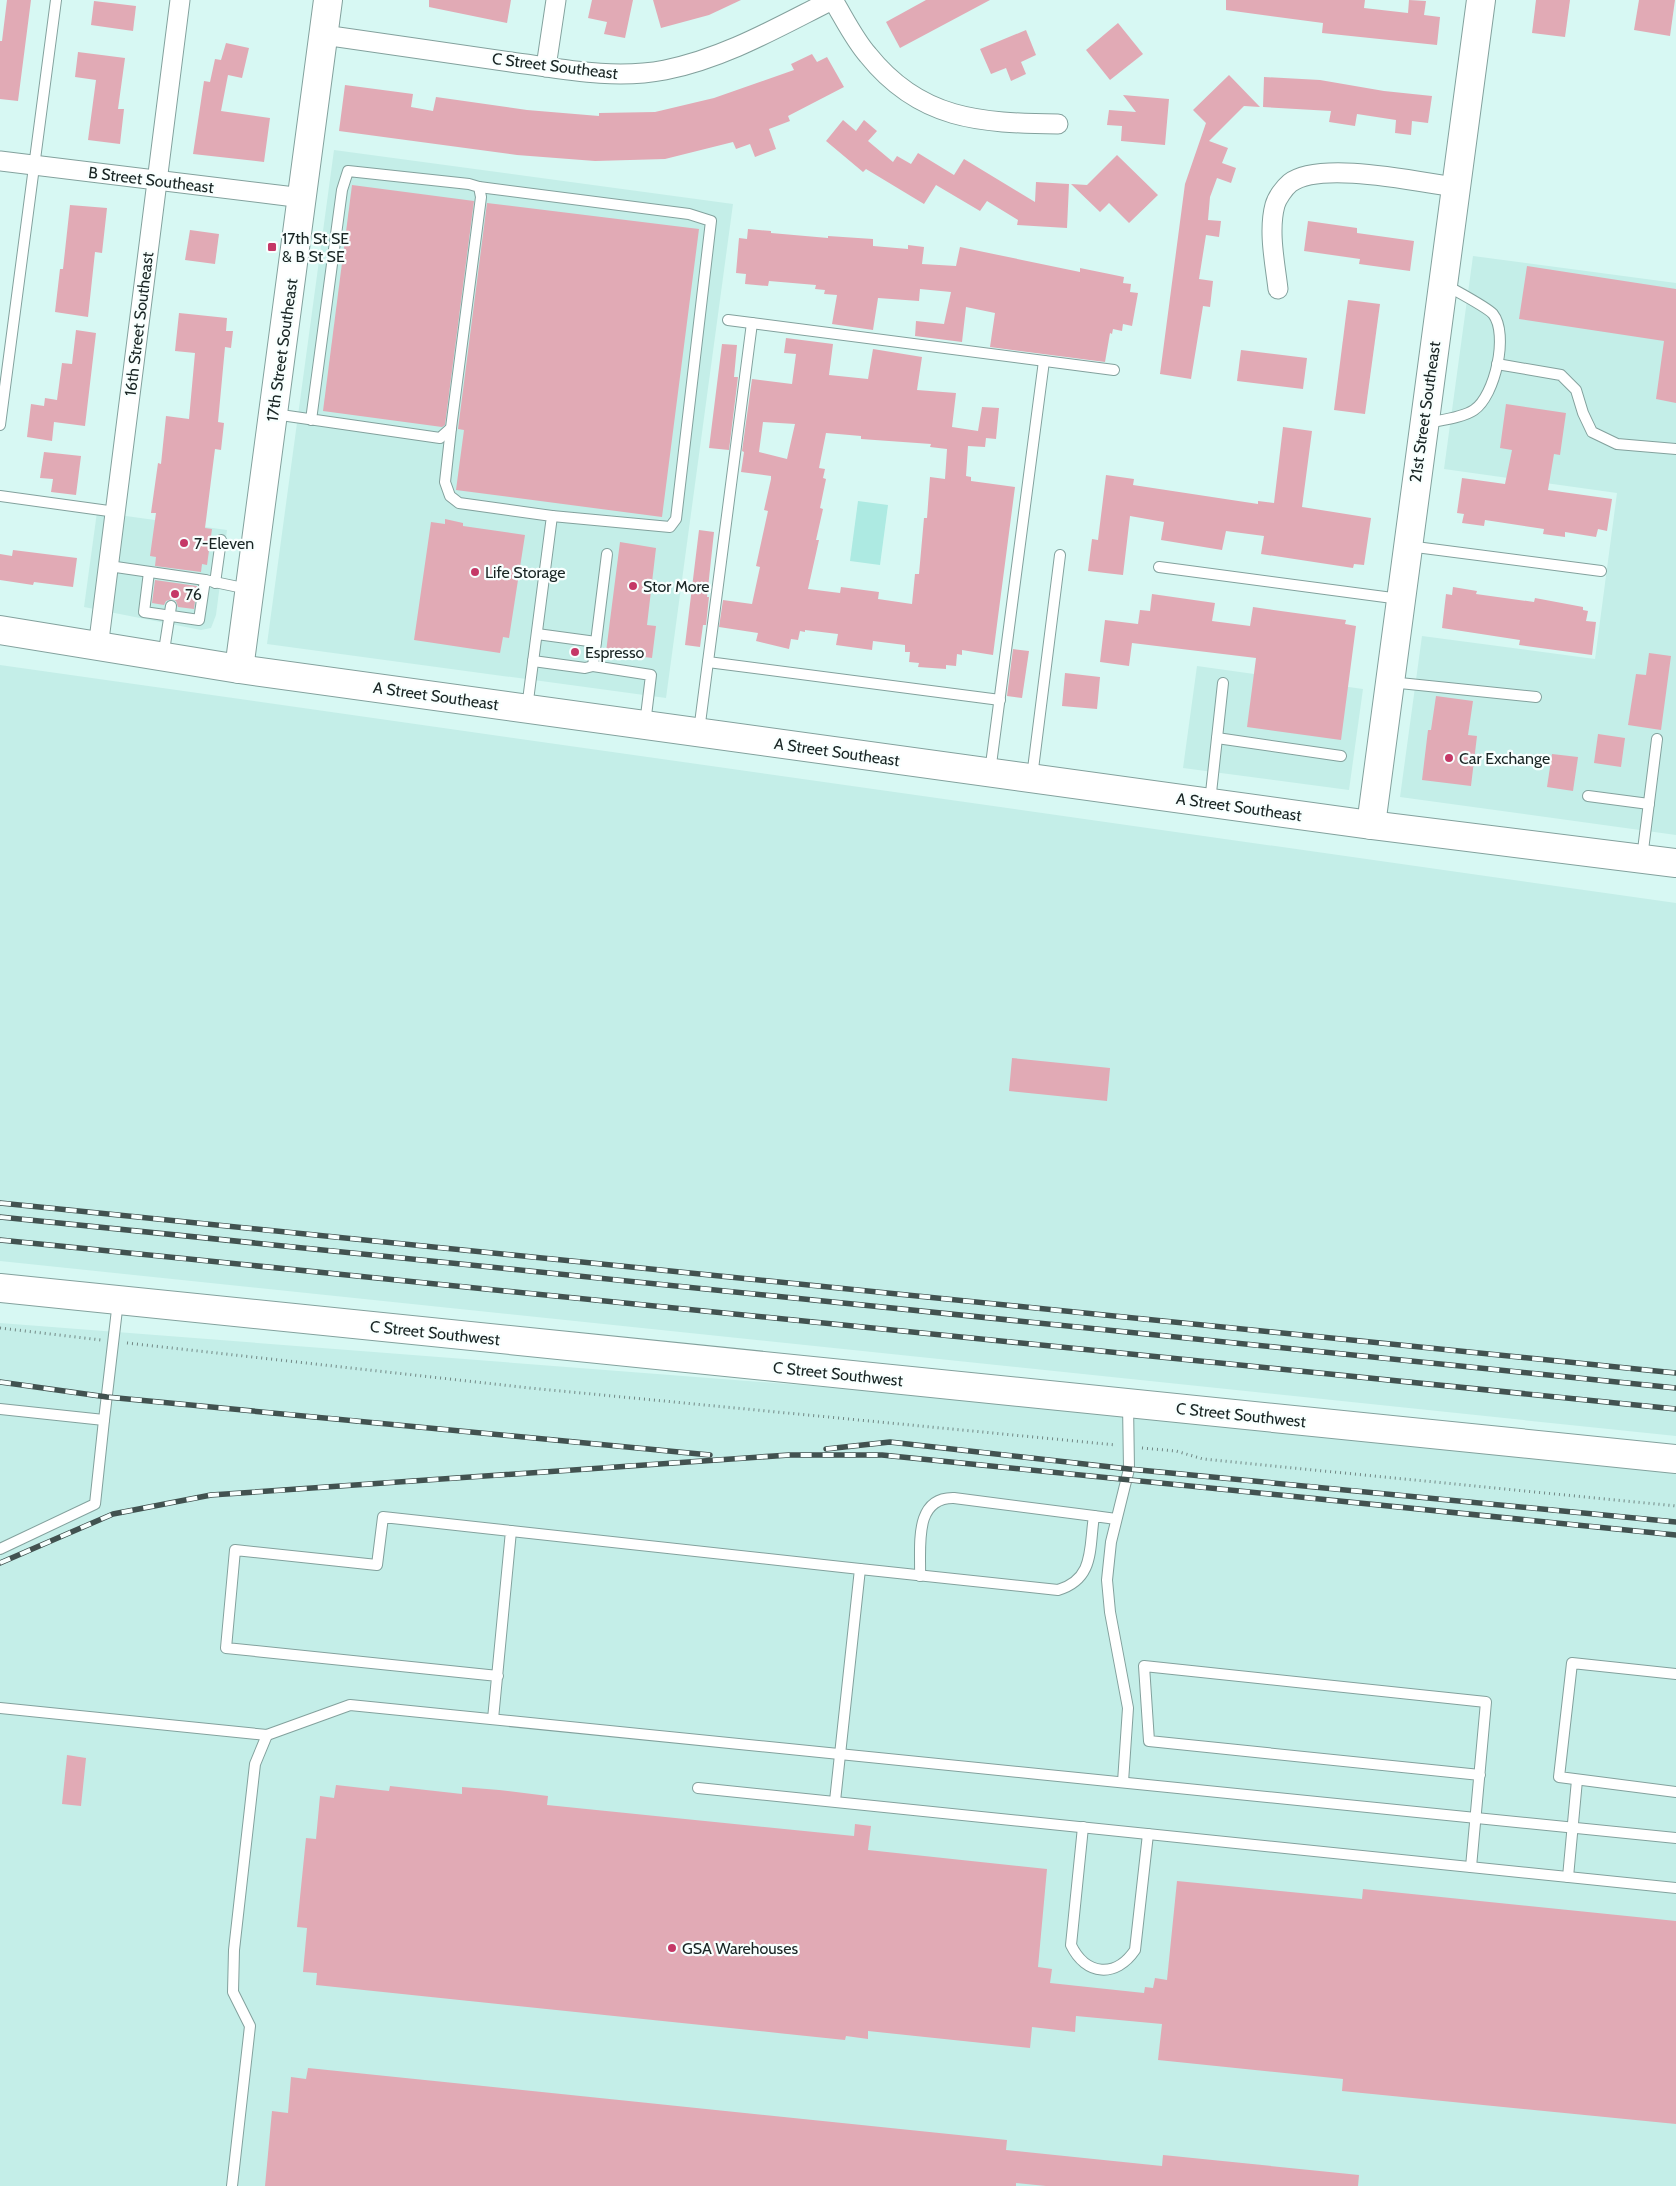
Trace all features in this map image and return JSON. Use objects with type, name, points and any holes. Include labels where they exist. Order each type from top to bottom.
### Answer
[{"type":"main road","name":"17th Street Southeast","points":[[239,669],[328,0]]},
{"type":"main road","name":"21st Street Southeast","points":[[1371,825],[1481,0]]},
{"type":"main road","name":"A Street Southeast","points":[[0,630],[98,648],[239,669],[1371,825],[1676,863]]},
{"type":"main road","name":"C Street Southwest","points":[[0,1288],[1676,1459]]},
{"type":"street","name":"16th Street Southeast","points":[[98,648],[180,0]]},
{"type":"street","points":[[546,67],[556,0]]},
{"type":"street","name":"C Street Southeast","points":[[324,35],[546,67],[608,74],[635,74],[665,70],[722,54],[832,0]]},
{"type":"street","points":[[832,0],[866,54],[901,90],[920,102],[974,119],[1058,124]]},
{"type":"street","name":"B Street Southeast","points":[[0,161],[157,182],[303,198]]},
{"type":"street","points":[[1278,289],[1274,250],[1275,205],[1290,183],[1327,173],[1356,173],[1455,187]]},
{"type":"lane","points":[[0,425],[56,0]]},
{"type":"lane","points":[[311,420],[342,190],[348,172],[469,184],[479,187],[689,214],[711,221],[676,519],[670,528],[552,516],[459,503],[450,496],[445,482],[481,197],[479,187]]},
{"type":"lane","points":[[1423,424],[1473,410],[1480,404],[1489,389],[1497,364],[1500,335],[1493,314],[1442,283]]},
{"type":"lane","points":[[728,320],[1114,370]]},
{"type":"lane","points":[[698,732],[752,323]]},
{"type":"lane","points":[[990,773],[1044,361]]},
{"type":"lane","points":[[1497,364],[1561,375],[1576,390],[1583,413],[1592,432],[1617,444],[1676,449]]},
{"type":"lane","points":[[273,414],[440,438],[451,428]]},
{"type":"lane","points":[[0,496],[116,512]]},
{"type":"lane","points":[[527,709],[552,516]]},
{"type":"lane","points":[[149,572],[144,612],[171,611],[199,620],[221,540]]},
{"type":"lane","points":[[1407,546],[1601,572]]},
{"type":"lane","points":[[593,666],[607,554]]},
{"type":"lane","points":[[1032,778],[1060,556]]},
{"type":"lane","points":[[109,566],[249,590]]},
{"type":"lane","points":[[1159,567],[1400,599]]},
{"type":"lane","points":[[163,658],[171,611]]},
{"type":"lane","points":[[537,634],[596,642]]},
{"type":"lane","points":[[533,661],[585,668],[593,666],[651,675],[645,725]]},
{"type":"lane","points":[[708,662],[1000,700]]},
{"type":"lane","points":[[1389,682],[1536,697]]},
{"type":"lane","points":[[1210,803],[1223,683]]},
{"type":"lane","points":[[1217,738],[1342,756]]},
{"type":"lane","points":[[1642,859],[1657,739]]},
{"type":"lane","points":[[1588,796],[1649,804]]},
{"type":"lane","points":[[0,1549],[95,1504],[118,1300]]},
{"type":"lane","points":[[1123,1782],[1128,1708],[1110,1612],[1107,1580],[1111,1542],[1129,1469],[1128,1403]]},
{"type":"lane","points":[[0,1409],[104,1420]]},
{"type":"lane","points":[[920,1576],[923,1522],[929,1506],[937,1500],[954,1498],[1116,1519]]},
{"type":"lane","points":[[498,1676],[226,1648],[235,1550],[377,1565],[383,1517],[1058,1590],[1070,1587],[1079,1580],[1086,1570],[1090,1559],[1094,1516]]},
{"type":"lane","points":[[493,1719],[511,1531]]},
{"type":"lane","points":[[835,1802],[860,1569]]},
{"type":"lane","points":[[1676,1674],[1572,1663],[1559,1777],[1676,1792]]},
{"type":"lane","points":[[1471,1867],[1480,1775],[1486,1702],[1144,1666],[1149,1741],[1480,1775]]},
{"type":"lane","points":[[0,1708],[267,1735],[350,1705],[1676,1838]]},
{"type":"lane","points":[[232,2186],[250,2026],[233,1992],[234,1950],[256,1764],[267,1735]]},
{"type":"lane","points":[[1568,1877],[1577,1780]]},
{"type":"lane","points":[[698,1788],[1676,1888]]},
{"type":"lane","points":[[1083,1827],[1071,1945],[1077,1956],[1085,1964],[1096,1969],[1108,1970],[1119,1966],[1129,1960],[1135,1950],[1148,1834]]},
{"type":"path","points":[[0,1328],[91,1339]]},
{"type":"path","points":[[135,1344],[530,1388],[1090,1442]]},
{"type":"path","points":[[1161,1450],[1203,1458],[1676,1506]]},
{"type":"shaded area","points":[[334,150],[733,204],[666,698],[267,644]]},
{"type":"shaded area","points":[[1473,256],[1676,283],[1676,835],[1400,797],[1422,636],[1595,659],[1617,493],[1444,469]]},
{"type":"shaded area","points":[[858,501],[888,505],[880,565],[850,561]]},
{"type":"shaded area","points":[[97,512],[227,530],[216,615],[211,628],[201,630],[84,607]]},
{"type":"shaded area","points":[[0,665],[1676,903],[1676,1436],[0,1261]]},
{"type":"shaded area","points":[[1197,666],[1363,689],[1349,790],[1183,768]]},
{"type":"shaded area","points":[[0,1323],[1676,1453],[1676,2186],[0,2186]]},
{"type":"building","points":[[7,0],[31,0],[18,101],[0,99],[0,41],[2,41]]},
{"type":"building","points":[[429,0],[511,0],[507,23],[429,7]]},
{"type":"building","points":[[592,0],[633,0],[625,38],[604,34],[607,22],[588,18]]},
{"type":"building","points":[[653,0],[741,0],[709,15],[661,28]]},
{"type":"building","points":[[926,0],[990,0],[900,48],[886,22]]},
{"type":"building","points":[[1226,0],[1365,0],[1364,8],[1408,13],[1409,0],[1426,1],[1424,15],[1440,17],[1437,45],[1322,33],[1323,23],[1226,10]]},
{"type":"building","points":[[1536,0],[1570,0],[1565,37],[1532,33]]},
{"type":"building","points":[[1639,0],[1675,0],[1670,36],[1634,30]]},
{"type":"building","points":[[94,1],[136,6],[133,31],[91,25]]},
{"type":"building","points":[[1118,23],[1143,54],[1110,80],[1086,50]]},
{"type":"building","points":[[1026,30],[1036,55],[1021,62],[1026,74],[1011,81],[1006,68],[991,74],[980,49]]},
{"type":"building","points":[[226,43],[249,48],[242,78],[228,75],[221,111],[270,118],[264,162],[193,154],[204,81],[210,82],[215,59],[221,60]]},
{"type":"building","points":[[78,52],[125,58],[118,109],[124,109],[120,144],[88,140],[96,80],[75,77]]},
{"type":"building","points":[[812,54],[817,62],[827,57],[844,87],[788,116],[790,121],[769,129],[776,149],[755,157],[750,144],[736,149],[733,142],[665,159],[595,161],[517,155],[339,131],[345,85],[413,94],[411,107],[433,111],[436,97],[527,110],[599,116],[599,113],[655,112],[714,98],[794,70],[791,64]]},
{"type":"building","points":[[1229,75],[1260,107],[1244,106],[1209,141],[1228,148],[1222,163],[1236,168],[1231,183],[1217,178],[1210,197],[1208,220],[1221,221],[1219,237],[1206,235],[1199,279],[1213,281],[1210,307],[1203,306],[1191,379],[1160,374],[1185,184],[1206,123],[1193,110]]},
{"type":"building","points":[[1264,77],[1320,80],[1384,91],[1432,96],[1428,123],[1412,121],[1411,135],[1395,133],[1396,120],[1357,114],[1355,126],[1329,122],[1331,111],[1263,107]]},
{"type":"building","points":[[1123,95],[1169,99],[1165,145],[1121,141],[1122,126],[1107,125],[1109,110],[1136,112]]},
{"type":"building","points":[[843,120],[856,131],[864,120],[877,131],[868,141],[893,162],[897,156],[911,164],[918,153],[954,175],[964,159],[1035,202],[1036,182],[1069,184],[1067,228],[1017,225],[1018,220],[987,201],[980,211],[936,185],[924,204],[866,169],[863,172],[826,141]]},
{"type":"building","points":[[1117,155],[1158,195],[1129,223],[1109,203],[1100,212],[1071,184],[1087,185]]},
{"type":"building","points":[[352,185],[474,201],[445,425],[442,427],[323,411]]},
{"type":"building","points":[[487,203],[699,229],[662,517],[456,490],[464,430],[458,429]]},
{"type":"building","points":[[70,205],[107,208],[102,253],[95,252],[88,317],[55,312],[60,269],[63,269]]},
{"type":"building","points":[[1308,221],[1357,228],[1357,233],[1414,241],[1410,271],[1359,264],[1360,259],[1304,251]]},
{"type":"building","points":[[748,229],[828,238],[828,236],[873,239],[873,246],[908,249],[908,245],[924,247],[922,264],[956,266],[960,247],[1080,272],[1080,268],[1124,277],[1123,283],[1131,284],[1130,292],[1138,293],[1132,326],[1123,324],[1122,331],[1113,329],[1112,334],[1110,333],[1105,362],[990,347],[995,313],[966,307],[962,342],[915,336],[916,321],[944,324],[951,292],[920,289],[919,301],[878,298],[873,330],[832,324],[837,295],[824,294],[825,290],[815,289],[816,285],[769,281],[768,286],[745,284],[746,274],[736,273],[739,238],[747,239]]},
{"type":"building","points":[[190,230],[219,234],[215,264],[185,260]]},
{"type":"building","points":[[1527,266],[1676,289],[1676,403],[1656,399],[1664,341],[1519,319]]},
{"type":"building","points":[[1348,300],[1380,304],[1365,414],[1334,410]]},
{"type":"building","points":[[179,313],[227,318],[226,331],[233,331],[231,348],[225,347],[218,422],[224,423],[221,450],[215,449],[205,528],[212,529],[207,565],[202,564],[201,572],[155,566],[156,557],[150,556],[156,513],[151,513],[158,463],[161,464],[166,416],[189,419],[195,353],[175,351]]},
{"type":"building","points":[[76,330],[96,333],[85,426],[54,422],[52,441],[27,437],[31,404],[44,406],[45,398],[57,400],[62,363],[72,364]]},
{"type":"building","points":[[786,338],[833,344],[829,375],[868,379],[873,349],[922,357],[917,390],[956,393],[952,427],[978,431],[982,407],[999,408],[996,439],[986,438],[985,447],[968,446],[966,476],[971,477],[971,481],[1015,487],[993,655],[962,650],[962,655],[957,654],[956,666],[946,665],[946,669],[918,667],[919,663],[909,662],[910,652],[905,652],[905,645],[873,641],[872,650],[836,645],[838,634],[805,630],[805,632],[800,631],[798,640],[791,639],[789,649],[756,641],[758,633],[719,627],[723,600],[752,604],[760,567],[756,566],[768,511],[764,510],[771,476],[741,472],[744,452],[742,451],[752,379],[792,384],[796,354],[784,353]],"holes":[[[763,422],[795,424],[787,459],[759,452]],[[826,433],[861,436],[861,439],[931,444],[930,447],[947,449],[945,479],[930,477],[927,518],[924,518],[919,574],[915,574],[912,604],[878,599],[879,592],[841,587],[840,593],[808,589],[819,540],[816,540],[823,509],[820,508],[826,479],[823,478],[825,469],[819,468]]]},
{"type":"building","points":[[722,344],[737,345],[734,377],[738,377],[729,450],[709,448]]},
{"type":"building","points":[[1241,350],[1307,358],[1303,389],[1237,381]]},
{"type":"building","points":[[1506,404],[1566,413],[1560,455],[1554,454],[1548,490],[1612,499],[1607,531],[1598,529],[1596,537],[1565,532],[1565,537],[1543,534],[1544,529],[1485,520],[1484,526],[1462,523],[1464,514],[1457,513],[1462,478],[1505,484],[1512,450],[1500,448]]},
{"type":"building","points":[[1283,427],[1312,431],[1302,507],[1371,518],[1364,565],[1354,564],[1353,568],[1261,554],[1264,536],[1226,531],[1222,550],[1161,540],[1164,522],[1130,516],[1123,575],[1088,571],[1092,539],[1098,540],[1106,475],[1134,479],[1133,485],[1258,504],[1258,501],[1274,503]]},
{"type":"building","points":[[44,452],[81,456],[76,495],[51,492],[53,479],[40,478]]},
{"type":"building","points":[[445,519],[463,523],[463,526],[525,535],[509,638],[503,637],[500,653],[414,640],[431,522],[445,524]]},
{"type":"building","points":[[699,530],[714,532],[706,625],[703,625],[700,647],[685,645]]},
{"type":"building","name":"Stor More","points":[[620,542],[656,548],[647,625],[656,626],[652,658],[606,652]]},
{"type":"building","points":[[13,550],[77,558],[73,587],[34,582],[33,585],[0,580],[0,554],[12,556]]},
{"type":"building","points":[[155,580],[197,586],[194,609],[178,607],[176,601],[172,599],[166,601],[164,605],[152,603]]},
{"type":"building","points":[[1453,587],[1477,591],[1476,594],[1534,602],[1535,598],[1583,607],[1583,610],[1588,611],[1586,621],[1596,622],[1592,655],[1519,645],[1520,640],[1442,628],[1446,594],[1452,595]]},
{"type":"building","points":[[1152,594],[1215,603],[1212,621],[1250,626],[1253,607],[1346,620],[1345,624],[1356,626],[1341,740],[1247,727],[1256,658],[1132,643],[1129,666],[1100,662],[1105,620],[1138,624],[1140,610],[1150,611]]},
{"type":"building","points":[[1013,649],[1029,651],[1022,698],[1007,696]]},
{"type":"building","points":[[1649,653],[1671,656],[1661,730],[1628,725],[1636,674],[1646,675]]},
{"type":"building","points":[[1065,673],[1100,677],[1097,709],[1062,706]]},
{"type":"building","name":"Car Exchange","points":[[1436,696],[1473,701],[1468,735],[1477,736],[1471,786],[1422,780],[1428,730],[1431,730]]},
{"type":"building","points":[[1598,734],[1625,738],[1621,767],[1594,763]]},
{"type":"building","points":[[1552,754],[1578,757],[1573,791],[1547,787]]},
{"type":"building","points":[[1012,1058],[1110,1068],[1107,1101],[1009,1091]]},
{"type":"building","points":[[67,1755],[86,1758],[81,1806],[62,1804]]},
{"type":"building","name":"GSA Warehouses","points":[[336,1785],[389,1791],[390,1786],[462,1794],[462,1787],[499,1790],[548,1796],[547,1805],[854,1836],[855,1824],[871,1826],[868,1850],[1047,1869],[1038,1967],[1052,1969],[1050,1983],[1144,1993],[1145,1987],[1153,1988],[1155,1978],[1167,1980],[1177,1881],[1362,1899],[1363,1889],[1676,1921],[1676,2124],[1342,2091],[1343,2079],[1158,2060],[1162,2024],[1076,2016],[1075,2032],[1032,2027],[1030,2048],[868,2031],[868,2039],[846,2036],[845,2040],[316,1985],[317,1973],[303,1972],[307,1928],[297,1927],[306,1838],[316,1839],[320,1796],[334,1798]]},
{"type":"building","points":[[308,2068],[1007,2140],[1006,2150],[1162,2166],[1163,2155],[1359,2175],[1358,2186],[1046,2186],[1016,2183],[1016,2186],[265,2186],[272,2111],[288,2113],[291,2077],[306,2079]]},
{"type":"railway","points":[[0,1203],[1676,1373]]},
{"type":"railway","points":[[0,1217],[1676,1388]]},
{"type":"railway","points":[[0,1240],[1676,1409]]},
{"type":"railway","points":[[0,1382],[107,1397],[710,1455]]},
{"type":"railway","points":[[826,1449],[890,1442],[1129,1469],[1676,1522]]},
{"type":"railway","points":[[0,1563],[113,1514],[211,1495],[789,1455],[882,1455],[1676,1535]]},
{"type":"place","name":"17th St SE & B St SE","points":[[272,247]]},
{"type":"place","name":"7-Eleven","points":[[184,543]]},
{"type":"place","name":"Life Storage","points":[[475,572]]},
{"type":"place","name":"Stor More","points":[[633,586]]},
{"type":"place","name":"76","points":[[175,594]]},
{"type":"place","name":"Espresso","points":[[575,652]]},
{"type":"place","name":"Car Exchange","points":[[1449,758]]},
{"type":"place","name":"GSA Warehouses","points":[[672,1948]]}]
